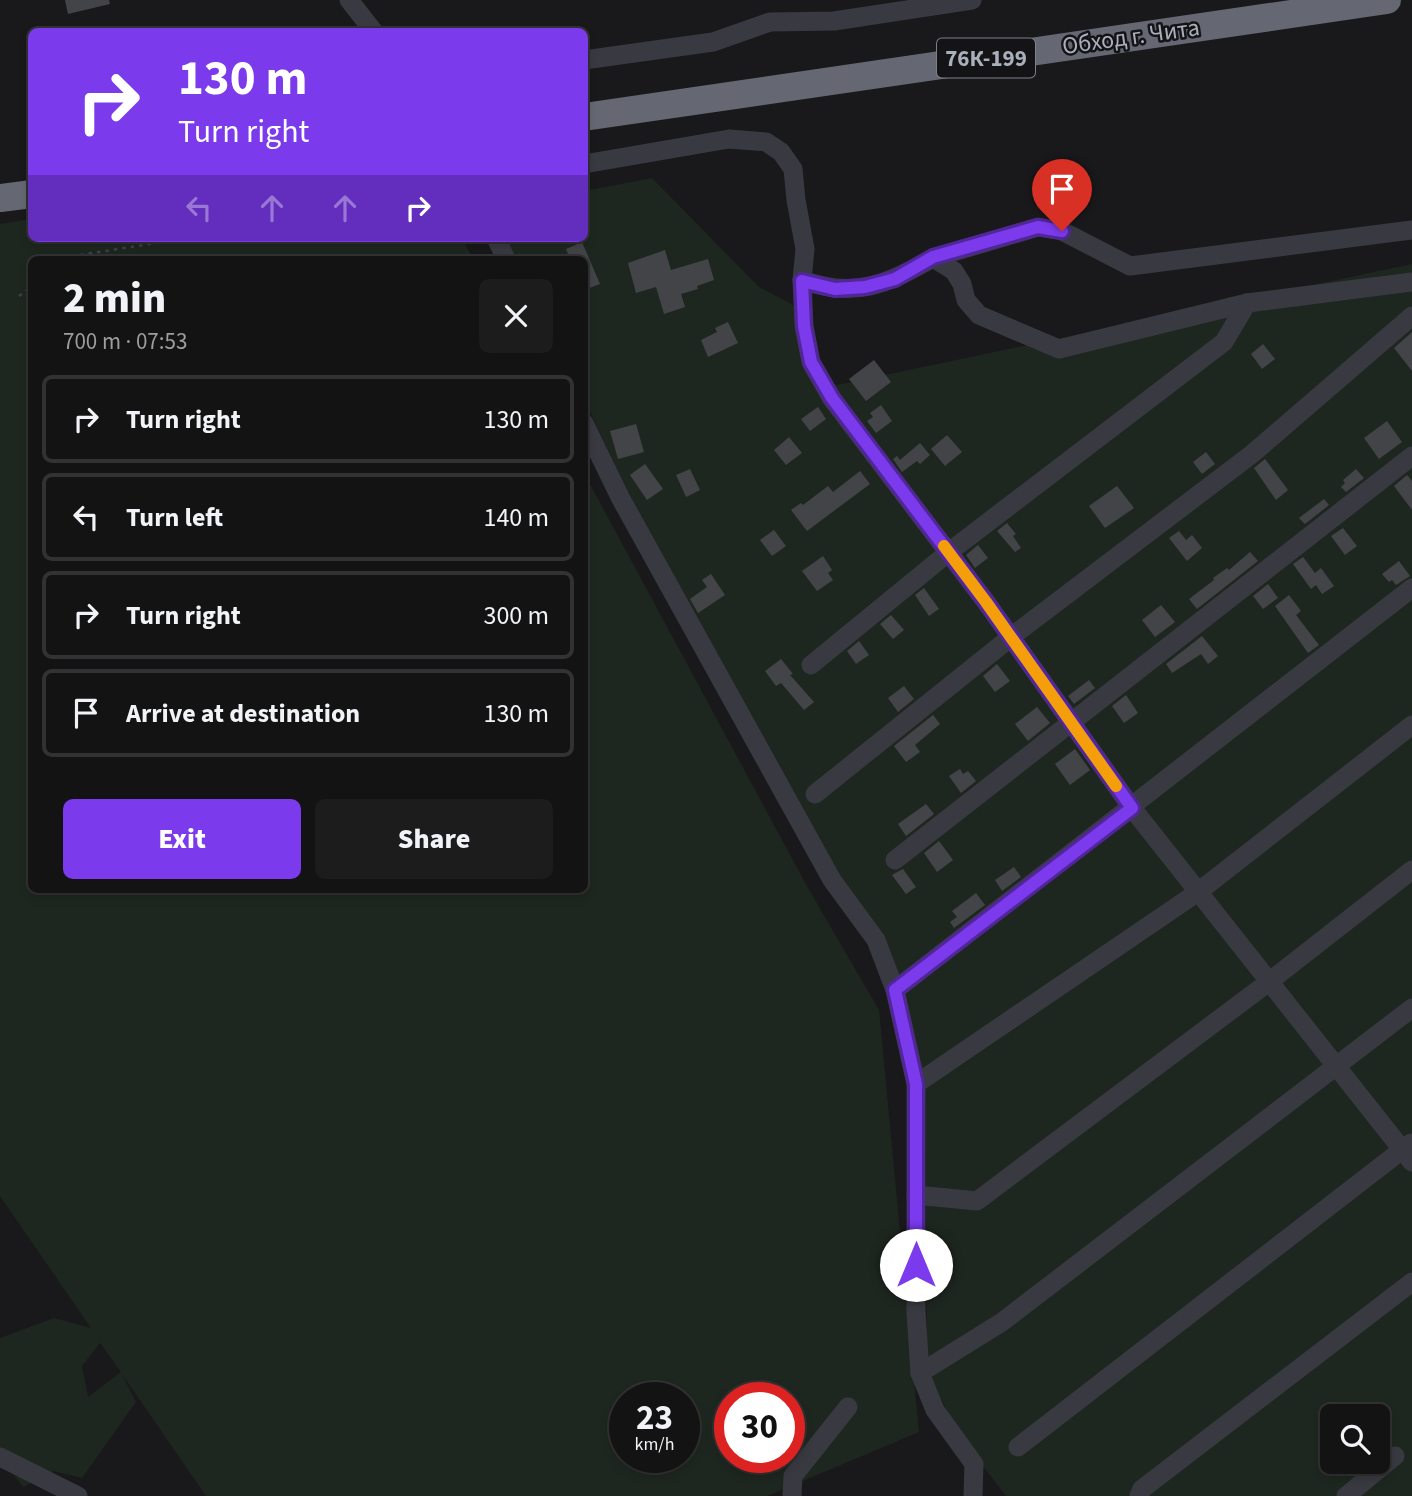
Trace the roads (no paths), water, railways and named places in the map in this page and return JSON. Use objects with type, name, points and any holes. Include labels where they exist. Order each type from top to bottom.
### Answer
[{"type":"highway","name":"Обход г. Чита","points":[[588,116],[1387,0]]},
{"type":"highway","points":[[0,198],[28,194]]},
{"type":"street","points":[[349,0],[371,28]]},
{"type":"street","points":[[588,59],[713,42],[770,22],[834,21],[972,0]]},
{"type":"street","points":[[588,163],[729,138],[766,142],[781,152],[793,169],[805,249],[802,281],[804,326],[811,362],[840,409],[949,552],[1132,808],[1409,1151],[1018,1447]]},
{"type":"street","points":[[802,281],[835,289],[865,287],[895,279],[933,257],[1038,227],[1062,231],[1130,266],[1412,230]]},
{"type":"street","points":[[933,257],[954,271],[962,284],[966,300],[979,315],[1059,349],[1247,303],[1412,282]]},
{"type":"street","points":[[811,665],[949,552],[1224,342],[1247,303]]},
{"type":"street","points":[[815,793],[1011,637],[1252,454],[1412,316]]},
{"type":"street","points":[[588,431],[621,499],[832,880],[876,940],[895,990],[916,1084],[916,1311],[920,1373],[935,1410],[974,1464],[973,1496]]},
{"type":"street","points":[[895,860],[1412,456]]},
{"type":"street","points":[[895,990],[1412,588]]},
{"type":"street","points":[[916,1084],[1198,892],[1412,725]]},
{"type":"street","points":[[916,1195],[977,1202],[1412,870]]},
{"type":"street","points":[[920,1373],[1002,1322],[1412,1008]]},
{"type":"street","points":[[1139,1496],[1142,1489],[1412,1282]]},
{"type":"street","points":[[792,1496],[793,1476],[848,1407]]},
{"type":"street","points":[[1346,1496],[1395,1456]]},
{"type":"street","points":[[0,1457],[78,1496]]}]
